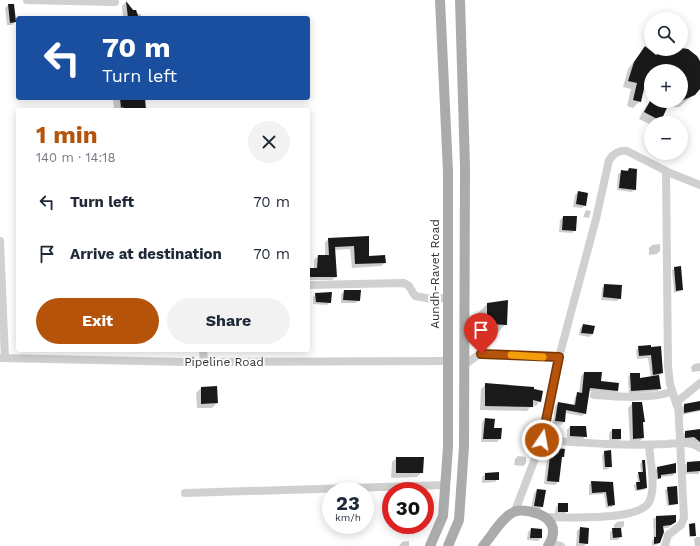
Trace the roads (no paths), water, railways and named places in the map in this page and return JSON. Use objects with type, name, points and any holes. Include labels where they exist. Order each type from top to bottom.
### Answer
[{"type":"main road","name":"Aundh-Ravet Road","points":[[430,546],[441,522],[446,485],[448,361],[448,172],[440,0]]},
{"type":"main road","points":[[448,546],[456,528],[461,506],[464,447],[465,167],[460,0]]},
{"type":"main road","points":[[483,546],[509,516],[515,511],[522,510],[547,517],[552,527],[549,544]]},
{"type":"street","points":[[27,0],[115,2]]},
{"type":"street","points":[[515,511],[542,440],[559,357],[596,220],[609,160],[614,154],[622,150],[627,151],[700,185]]},
{"type":"street","points":[[665,546],[668,535],[681,525],[684,518],[677,406],[672,392],[668,366],[666,170]]},
{"type":"street","points":[[0,241],[2,358]]},
{"type":"street","points":[[310,284],[404,283],[409,286],[415,296],[423,298],[448,298]]},
{"type":"street","points":[[204,352],[204,362]]},
{"type":"street","points":[[464,365],[478,355],[485,354],[559,357]]},
{"type":"street","name":"Pipeline Road","points":[[2,358],[204,362],[448,361]]},
{"type":"street","points":[[677,406],[680,398],[700,383]]},
{"type":"street","points":[[594,395],[637,397],[658,396],[672,392]]},
{"type":"street","points":[[542,440],[616,446],[680,443],[692,444],[700,448]]},
{"type":"street","points":[[547,517],[620,516],[633,513],[644,508],[650,501],[652,488],[649,445]]},
{"type":"street","points":[[185,493],[446,485]]},
{"type":"street","points":[[549,544],[561,546]]}]
